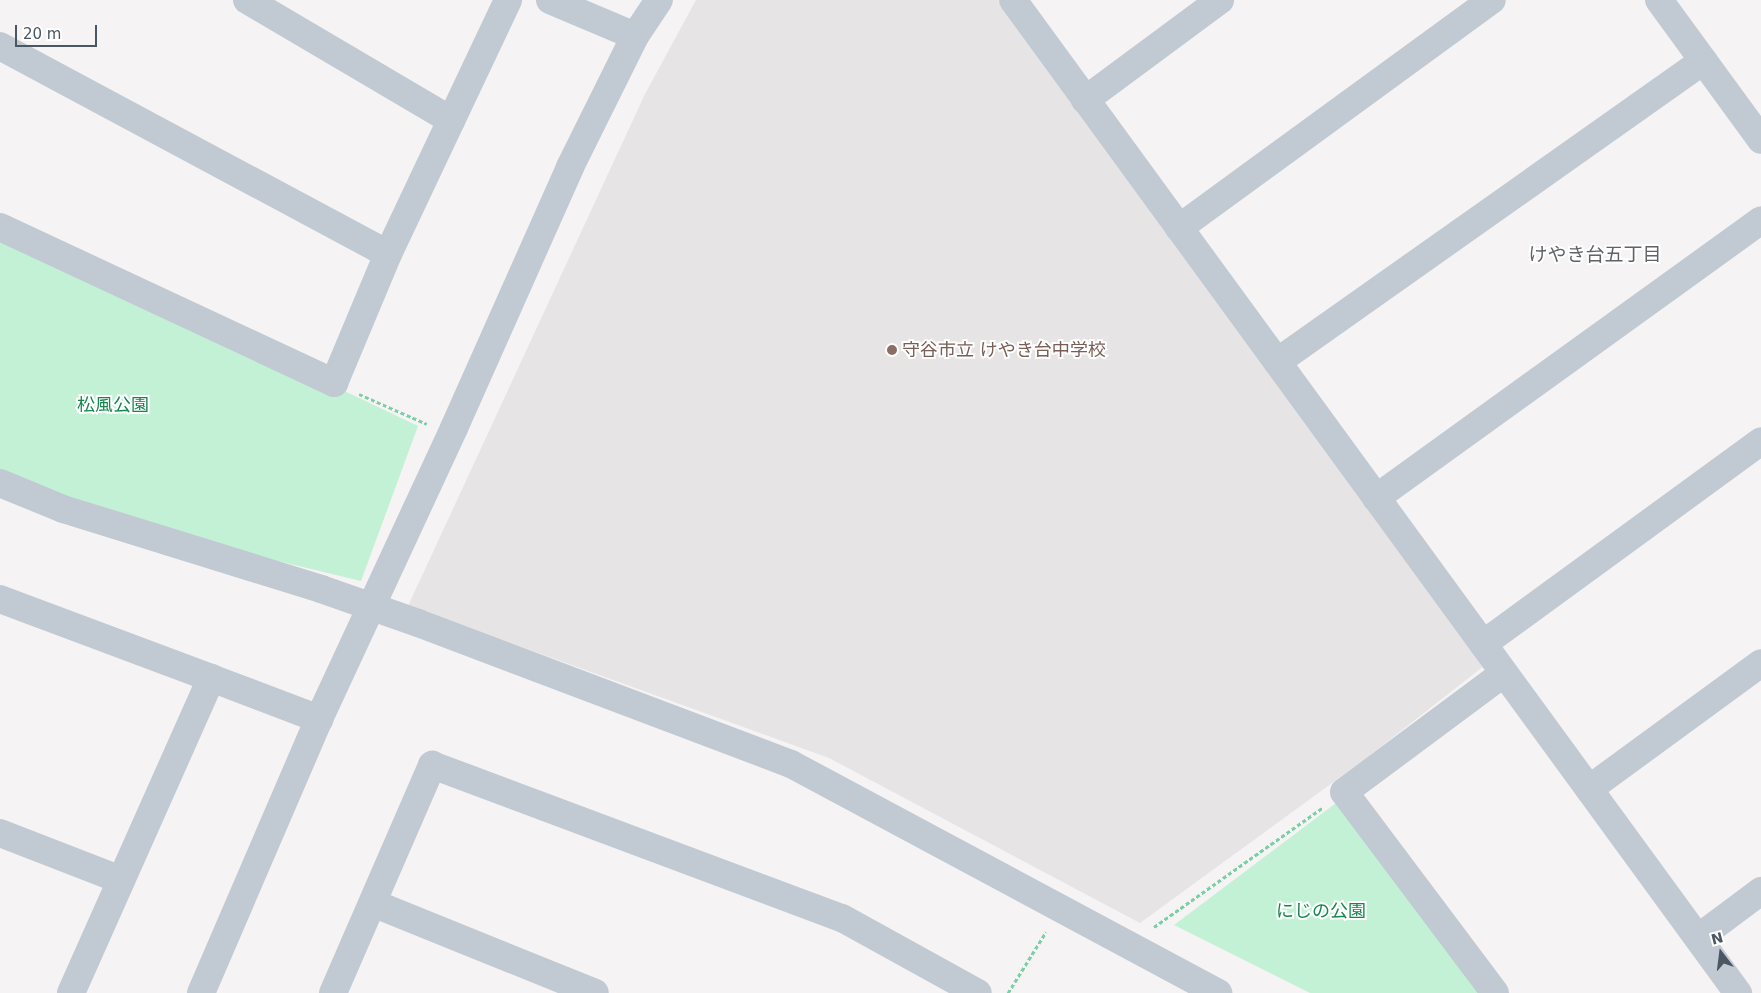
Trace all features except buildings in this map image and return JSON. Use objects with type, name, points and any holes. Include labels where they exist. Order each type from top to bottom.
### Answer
[{"type":"street","points":[[247,0],[451,120]]},
{"type":"street","points":[[0,227],[334,383],[388,254],[508,0]]},
{"type":"street","points":[[550,0],[635,36]]},
{"type":"street","points":[[211,990],[319,719],[446,446],[570,166],[635,36],[659,0]]},
{"type":"street","points":[[1012,0],[1738,993]]},
{"type":"street","points":[[1085,100],[1220,0]]},
{"type":"street","points":[[1179,228],[1492,0]]},
{"type":"street","points":[[1659,0],[1761,140]]},
{"type":"street","points":[[0,46],[388,254]]},
{"type":"street","points":[[1277,362],[1703,60]]},
{"type":"street","points":[[1376,498],[1761,220]]},
{"type":"street","points":[[1483,644],[1761,441]]},
{"type":"street","points":[[0,483],[63,509],[321,589],[418,623],[791,764],[1062,907],[1218,993]]},
{"type":"street","points":[[0,599],[319,719]]},
{"type":"street","points":[[1589,789],[1761,663]]},
{"type":"street","points":[[1495,993],[1344,792],[1504,673]]},
{"type":"street","points":[[71,993],[211,678]]},
{"type":"street","points":[[333,993],[374,904],[432,765],[842,918],[978,993]]},
{"type":"street","points":[[0,833],[121,880]]},
{"type":"street","points":[[1698,938],[1761,891]]},
{"type":"street","points":[[374,904],[595,993]]},
{"type":"path","points":[[334,383],[427,424]]},
{"type":"path","points":[[1129,945],[1344,792]]},
{"type":"path","points":[[1008,993],[1062,907]]},
{"type":"shaded area","name":"守谷市立 けやき台中学校","points":[[696,0],[998,0],[1489,662],[1369,756],[1140,923],[829,758],[408,606],[645,94]]},
{"type":"green space","name":"松風公園","points":[[0,227],[418,426],[361,581],[63,509],[0,483]]},
{"type":"green space","name":"にじの公園","points":[[1336,803],[1480,993],[1310,993],[1174,925]]},
{"type":"place","name":"守谷市立 けやき台中学校","points":[[892,350]]},
{"type":"district","name":"けやき台五丁目","points":[[1595,255]]}]
